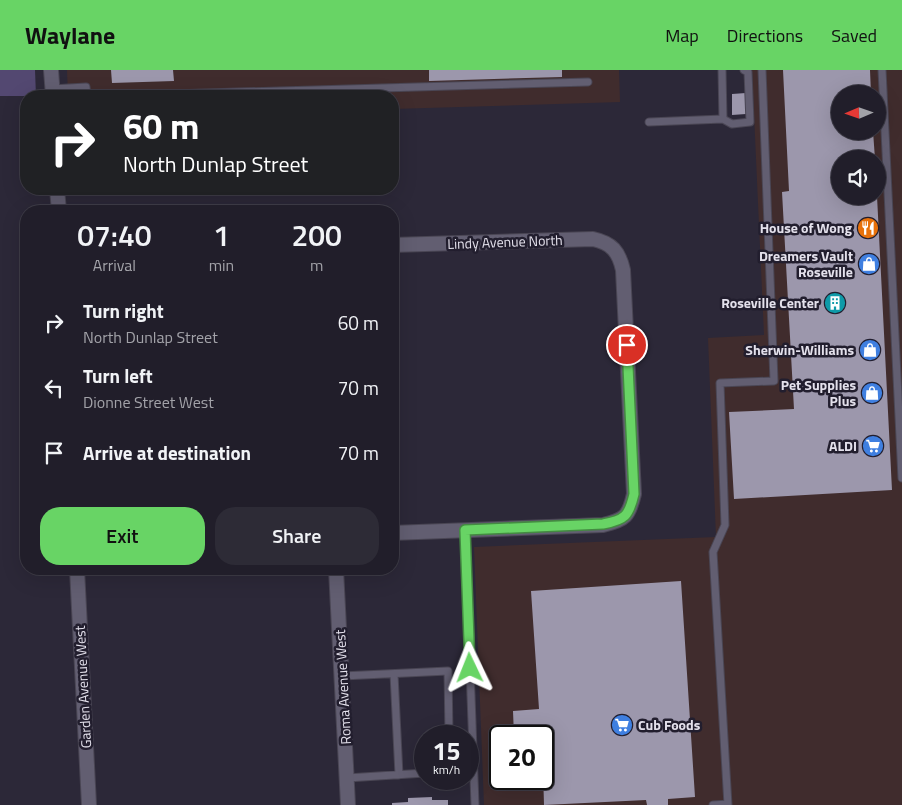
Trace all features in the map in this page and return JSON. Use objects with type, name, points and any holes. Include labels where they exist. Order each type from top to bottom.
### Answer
[{"type":"street","points":[[51,70],[52,90]]},
{"type":"street","name":"Lindy Avenue North","points":[[399,245],[593,239],[604,242],[614,249],[620,257],[623,270],[634,494],[628,515],[617,521],[603,524],[465,530]]},
{"type":"street","points":[[399,533],[465,530]]},
{"type":"street","name":"Garden Avenue West","points":[[77,575],[88,805]]},
{"type":"street","name":"Roma Avenue West","points":[[336,575],[348,805]]},
{"type":"lane","points":[[722,70],[723,119]]},
{"type":"lane","points":[[649,122],[723,119],[732,124],[750,122],[748,72],[744,70]]},
{"type":"lane","points":[[713,805],[728,805],[713,552],[725,525],[720,383],[774,381],[762,70]]},
{"type":"lane","points":[[882,70],[902,478]]},
{"type":"lane","points":[[311,90],[588,82]]},
{"type":"lane","points":[[69,90],[86,87],[86,90]]},
{"type":"lane","points":[[465,530],[475,805]]},
{"type":"lane","points":[[342,676],[448,671],[449,725]]},
{"type":"lane","points":[[394,674],[399,775]]},
{"type":"lane","points":[[348,778],[414,774]]},
{"type":"shaded area","points":[[0,70],[35,70],[36,90],[20,90],[20,96],[0,96]]},
{"type":"shaded area","points":[[67,70],[619,70],[620,102],[399,109],[399,90],[68,90]]},
{"type":"shaded area","points":[[752,70],[902,70],[902,805],[484,805],[474,547],[716,537],[708,338],[764,335]]},
{"type":"building","points":[[111,70],[173,70],[174,81],[112,83]]},
{"type":"building","points":[[429,70],[562,70],[562,77],[429,81]]},
{"type":"building","name":"Roseville Center","points":[[783,70],[870,70],[871,85],[831,85],[831,140],[874,140],[874,150],[831,150],[831,205],[877,205],[892,490],[734,499],[729,412],[794,409],[782,192],[789,191]]},
{"type":"building","points":[[746,93],[746,114],[732,115],[732,94]]},
{"type":"building","points":[[681,581],[695,797],[668,799],[668,805],[647,805],[646,800],[544,805],[544,790],[554,790],[554,725],[514,725],[513,711],[539,709],[531,591]]},
{"type":"building","points":[[432,797],[432,800],[448,800],[448,805],[392,805],[392,803],[408,802],[408,798]]},
{"type":"place","name":"House of Wong","points":[[868,228]]},
{"type":"place","name":"Dreamers Vault Roseville","points":[[869,264]]},
{"type":"place","name":"Roseville Center","points":[[835,303]]},
{"type":"place","name":"Sherwin-Williams","points":[[870,350]]},
{"type":"place","name":"Pet Supplies Plus","points":[[872,393]]},
{"type":"place","name":"ALDI","points":[[873,446]]},
{"type":"place","name":"Cub Foods","points":[[622,725]]},
{"type":"route","points":[[470,668],[465,530],[603,524],[617,521],[628,515],[634,494],[627,345]]}]
